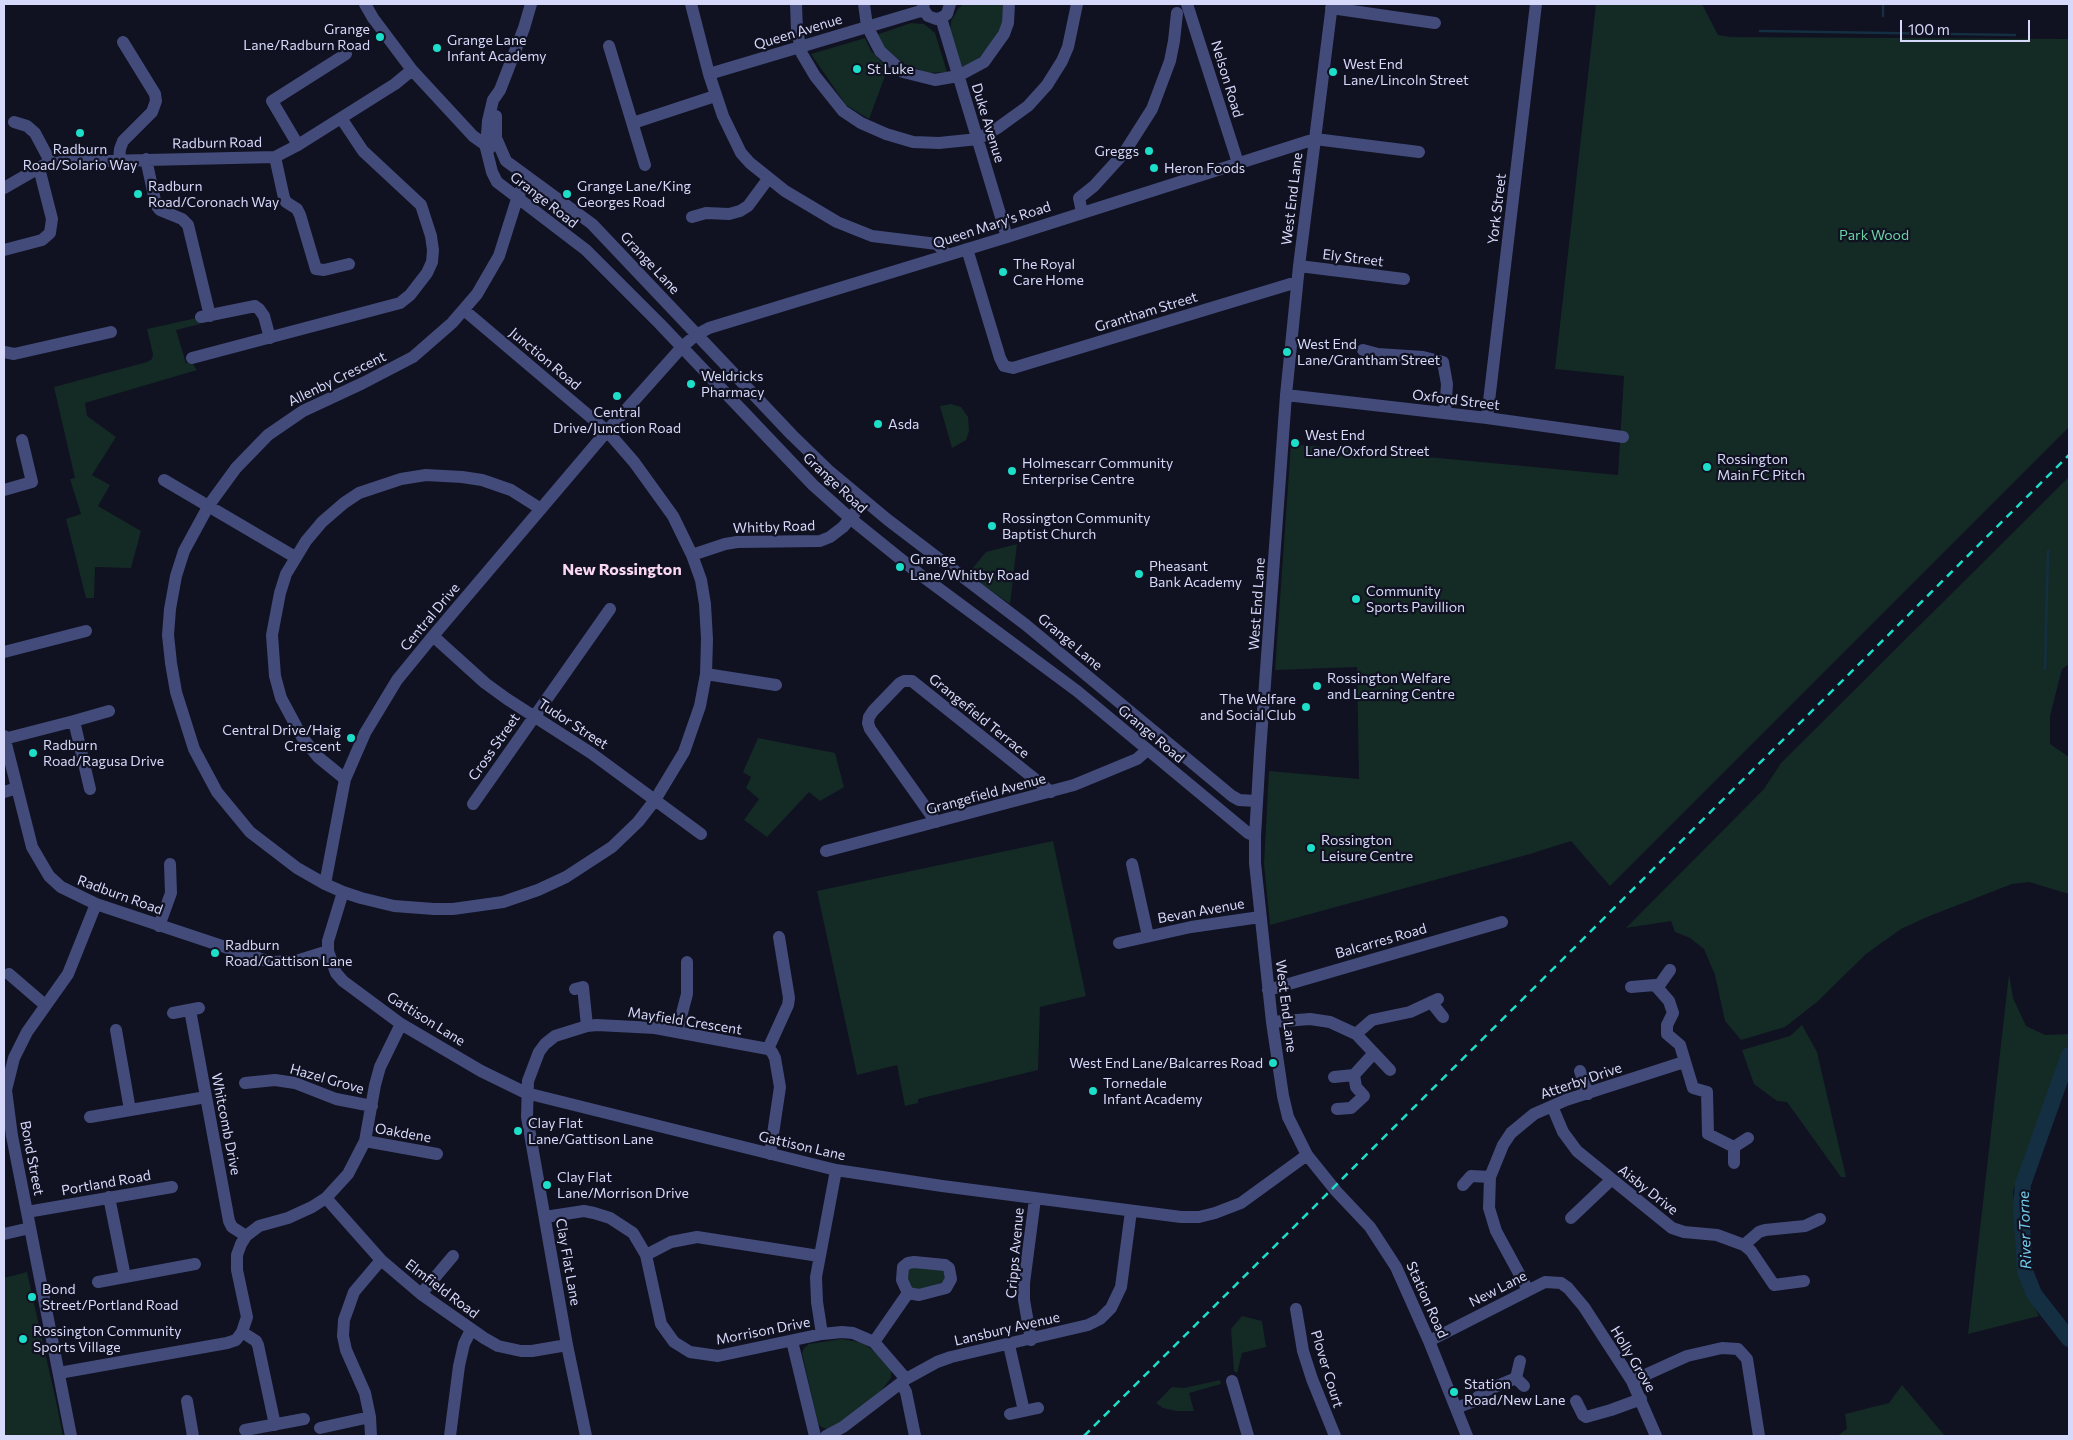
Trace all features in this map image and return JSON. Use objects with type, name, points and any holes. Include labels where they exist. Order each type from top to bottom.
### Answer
[{"type":"street","points":[[365,4],[373,18],[412,70],[466,129],[486,146],[500,150]]},
{"type":"street","name":"Grange Lane","points":[[531,4],[524,28],[500,90],[491,122],[500,150],[506,161],[592,224],[696,335],[828,470],[865,501],[1026,625],[1232,796],[1239,800],[1256,801]]},
{"type":"street","points":[[691,4],[716,96],[730,134],[741,153],[768,179],[804,203],[851,228],[872,236],[937,244],[947,255]]},
{"type":"street","points":[[796,4],[800,47],[815,76],[843,111],[886,134],[913,142],[956,143],[978,139],[1013,118],[1028,106],[1048,84],[1068,46],[1077,4]]},
{"type":"street","points":[[864,4],[867,26],[880,51],[903,72],[935,80],[958,76],[977,67],[990,55],[1004,34],[1008,23],[1009,4]]},
{"type":"street","points":[[924,7],[932,18],[941,18],[949,11],[950,4]]},
{"type":"street","name":"Nelson Road","points":[[1187,4],[1238,163]]},
{"type":"street","name":"York Street","points":[[1487,418],[1536,4]]},
{"type":"street","points":[[1332,6],[1435,23]]},
{"type":"street","name":"West End Lane","points":[[1332,6],[1297,282],[1286,395],[1256,801],[1255,863],[1268,990],[1282,1096],[1288,1117],[1307,1155],[1336,1191]]},
{"type":"street","name":"Queen Avenue","points":[[709,74],[924,7]]},
{"type":"street","points":[[1082,212],[1079,198],[1094,186],[1124,153],[1152,109],[1170,61],[1177,13]]},
{"type":"street","name":"Duke Avenue","points":[[941,18],[1007,237]]},
{"type":"street","points":[[609,46],[645,165]]},
{"type":"street","points":[[120,160],[120,149],[123,141],[152,112],[156,101],[155,94],[123,50]]},
{"type":"street","points":[[298,145],[272,101],[346,54]]},
{"type":"street","name":"Radburn Road","points":[[4,188],[51,163],[275,157],[298,145],[395,84],[412,70]]},
{"type":"street","points":[[633,123],[716,96]]},
{"type":"street","points":[[192,358],[400,303],[417,287],[432,262],[433,250],[431,236],[421,205],[364,151],[341,118]]},
{"type":"street","points":[[14,122],[27,126],[35,133],[51,163]]},
{"type":"street","points":[[466,129],[491,122]]},
{"type":"street","name":"Grange Road","points":[[491,122],[486,146],[488,160],[497,182],[586,250],[682,347],[813,485],[918,574],[1077,691],[1248,833],[1255,836]]},
{"type":"street","points":[[1315,139],[1419,152]]},
{"type":"street","name":"Queen Mary's Road","points":[[682,347],[696,335],[709,328],[1007,237],[1315,139]]},
{"type":"street","points":[[275,157],[284,198],[300,215],[316,269],[324,270],[349,264]]},
{"type":"street","points":[[146,159],[156,205],[160,210],[182,219],[188,225],[206,316],[254,306],[260,309],[264,316],[270,338]]},
{"type":"street","points":[[4,250],[42,240],[50,232],[52,219],[39,168]]},
{"type":"street","name":"Allenby Crescent","points":[[325,884],[280,857],[250,832],[233,813],[204,769],[183,719],[171,663],[168,635],[170,609],[176,576],[184,551],[209,505],[236,468],[268,435],[303,411],[371,379],[412,357],[440,334],[464,310],[485,282],[499,256],[517,198],[527,177]]},
{"type":"street","points":[[692,218],[706,213],[729,214],[740,211],[748,206],[768,179]]},
{"type":"street","name":"Grantham Street","points":[[967,249],[1003,367],[1013,368],[1297,282]]},
{"type":"street","name":"Ely Street","points":[[1299,266],[1404,279]]},
{"type":"street","name":"Junction Road","points":[[343,892],[376,902],[434,909],[478,906],[503,902],[538,890],[582,868],[618,842],[655,800],[671,776],[691,734],[700,706],[706,674],[705,604],[701,580],[674,516],[607,432],[464,310]]},
{"type":"street","points":[[4,352],[14,354],[111,332]]},
{"type":"street","name":"Central Drive","points":[[325,884],[345,779],[365,733],[397,680],[541,509],[682,347]]},
{"type":"street","points":[[1363,350],[1378,354],[1423,357],[1443,362],[1447,384],[1445,413]]},
{"type":"street","name":"Oxford Street","points":[[1286,395],[1487,418],[1622,438]]},
{"type":"street","points":[[744,412],[768,410],[765,426],[781,444],[787,458]]},
{"type":"street","points":[[4,490],[32,482],[22,440]]},
{"type":"street","points":[[345,779],[318,757],[302,737],[281,698],[275,676],[272,635],[275,615],[286,574],[295,557],[322,522],[344,503],[360,494],[402,479],[426,475],[445,475],[482,480],[511,490],[541,509]]},
{"type":"street","points":[[164,480],[295,557]]},
{"type":"street","points":[[851,519],[865,501]]},
{"type":"street","name":"Whitby Road","points":[[692,555],[737,542],[820,541],[837,532],[851,519]]},
{"type":"street","name":"Cross Street","points":[[473,804],[610,610]]},
{"type":"street","points":[[1012,643],[1026,625]]},
{"type":"street","points":[[4,652],[86,631]]},
{"type":"street","name":"Tudor Street","points":[[433,636],[485,683],[591,753],[701,834]]},
{"type":"street","points":[[706,674],[776,685]]},
{"type":"street","name":"Grangefield Terrace","points":[[936,822],[870,729],[869,717],[900,682],[912,682],[1051,792]]},
{"type":"street","points":[[4,738],[109,711]]},
{"type":"street","points":[[74,721],[90,789]]},
{"type":"street","name":"Radburn Road","points":[[4,738],[32,847],[40,864],[61,888],[96,904],[270,962],[296,961],[328,951]]},
{"type":"street","name":"Grangefield Avenue","points":[[826,851],[1051,792],[1102,775],[1137,759],[1162,739]]},
{"type":"street","points":[[4,792],[17,788]]},
{"type":"street","points":[[159,926],[170,893],[170,864]]},
{"type":"street","name":"Bevan Avenue","points":[[1132,864],[1148,936]]},
{"type":"street","points":[[325,884],[343,892],[328,941],[328,951]]},
{"type":"street","name":"Bond Street","points":[[71,1436],[27,1212],[8,1137],[6,1090],[14,1058],[27,1032],[45,1005],[60,988],[68,974],[96,904]]},
{"type":"street","name":"Bevan Avenue","points":[[1119,943],[1191,927],[1260,916]]},
{"type":"street","name":"Balcarres Road","points":[[1268,990],[1502,922]]},
{"type":"street","points":[[770,1154],[780,1087],[775,1058],[768,1049],[788,1005],[789,998],[779,937]]},
{"type":"street","name":"Gattison Lane","points":[[328,951],[336,972],[343,981],[401,1024],[481,1071],[526,1093],[836,1170],[1035,1199],[1181,1217],[1199,1217],[1240,1203],[1307,1155]]},
{"type":"street","points":[[677,1032],[687,994],[687,962]]},
{"type":"street","points":[[1658,987],[1670,970]]},
{"type":"street","points":[[9,974],[45,1005]]},
{"type":"street","points":[[575,990],[583,987],[587,1026]]},
{"type":"street","points":[[1630,987],[1658,987]]},
{"type":"street","points":[[1658,987],[1672,1007],[1673,1013],[1667,1024],[1667,1034],[1680,1045],[1692,1088],[1707,1092],[1708,1134],[1734,1147]]},
{"type":"street","points":[[1356,1034],[1372,1020],[1410,1012],[1435,1000],[1443,1017]]},
{"type":"street","name":"Whitcomb Drive","points":[[173,1013],[194,1009],[206,1097],[229,1221],[232,1227],[246,1236]]},
{"type":"street","points":[[1272,1022],[1310,1019],[1330,1022],[1356,1034],[1390,1070]]},
{"type":"street","name":"Oakdene","points":[[246,1236],[259,1226],[299,1213],[326,1198],[348,1174],[365,1141],[380,1067],[401,1024]]},
{"type":"street","name":"Mayfield Crescent","points":[[526,1093],[528,1081],[539,1052],[545,1044],[555,1036],[587,1026],[631,1026],[677,1032],[768,1049]]},
{"type":"street","points":[[116,1030],[130,1110]]},
{"type":"street","points":[[1334,1077],[1354,1075],[1374,1053]]},
{"type":"street","name":"Atterby Drive","points":[[1528,1290],[1492,1219],[1489,1193],[1490,1177],[1496,1157],[1511,1133],[1534,1114],[1552,1106],[1684,1062]]},
{"type":"street","points":[[1580,1071],[1588,1094]]},
{"type":"street","points":[[1337,1109],[1351,1108],[1364,1096],[1356,1087],[1354,1075]]},
{"type":"street","name":"Hazel Grove","points":[[244,1083],[275,1080],[295,1083],[336,1099],[372,1106]]},
{"type":"street","name":"Clay Flat Lane","points":[[526,1093],[527,1117],[544,1217],[567,1345],[586,1436]]},
{"type":"street","points":[[90,1117],[106,1109],[130,1110],[206,1097]]},
{"type":"street","name":"Aisby Drive","points":[[1552,1106],[1569,1142],[1611,1180],[1672,1228],[1684,1232],[1717,1234],[1744,1245]]},
{"type":"street","points":[[1734,1147],[1748,1138]]},
{"type":"street","name":"Oakdene","points":[[365,1141],[436,1154]]},
{"type":"street","points":[[1734,1147],[1734,1163]]},
{"type":"street","points":[[822,1334],[816,1290],[819,1256],[836,1170]]},
{"type":"street","points":[[1463,1185],[1471,1176],[1490,1177]]},
{"type":"street","points":[[1575,1210],[1611,1180]]},
{"type":"street","name":"Portland Road","points":[[27,1212],[109,1198],[164,1184]]},
{"type":"street","name":"Station Road","points":[[1336,1191],[1370,1227],[1396,1267],[1429,1341],[1466,1436]]},
{"type":"street","points":[[109,1198],[125,1277]]},
{"type":"street","name":"Elmfield Road","points":[[326,1198],[381,1260],[421,1294],[471,1330],[491,1342],[510,1349],[532,1351],[567,1345]]},
{"type":"street","name":"Cripps Avenue","points":[[1031,1340],[1024,1300],[1024,1283],[1035,1199]]},
{"type":"street","name":"Morrison Drive","points":[[544,1217],[584,1211],[610,1218],[632,1232],[646,1255],[661,1324],[674,1342],[682,1348],[698,1354],[718,1356],[822,1334],[853,1333],[874,1342],[904,1381]]},
{"type":"street","name":"Lansbury Avenue","points":[[826,1436],[843,1428],[904,1381],[937,1362],[1094,1323],[1111,1308],[1121,1287],[1131,1211]]},
{"type":"street","points":[[1804,1281],[1774,1285],[1751,1251],[1744,1245],[1759,1232],[1765,1230],[1816,1226]]},
{"type":"street","points":[[4,1234],[30,1228]]},
{"type":"street","points":[[59,1374],[236,1340],[242,1332],[247,1317],[237,1270],[237,1255],[246,1236]]},
{"type":"street","points":[[646,1255],[672,1242],[697,1237],[819,1256]]},
{"type":"street","points":[[421,1294],[453,1256]]},
{"type":"street","points":[[371,1436],[370,1417],[362,1383],[346,1350],[343,1336],[344,1320],[354,1292],[381,1260]]},
{"type":"street","points":[[98,1282],[187,1262]]},
{"type":"street","name":"New Lane","points":[[1429,1341],[1545,1282],[1561,1283],[1579,1300]]},
{"type":"street","points":[[874,1342],[908,1294]]},
{"type":"street","name":"Holly Grove","points":[[1579,1300],[1632,1381],[1656,1436]]},
{"type":"street","name":"Plover Court","points":[[1296,1309],[1306,1361],[1335,1436]]},
{"type":"street","points":[[450,1436],[459,1366],[464,1344],[471,1330]]},
{"type":"street","points":[[242,1332],[258,1345],[275,1424]]},
{"type":"street","points":[[792,1341],[815,1436]]},
{"type":"street","points":[[1009,1345],[1024,1411]]},
{"type":"street","points":[[1632,1381],[1687,1356],[1722,1348],[1738,1349],[1747,1359],[1759,1436]]},
{"type":"street","points":[[1456,1408],[1472,1402],[1485,1391],[1520,1382],[1520,1361]]},
{"type":"street","points":[[904,1381],[915,1436]]},
{"type":"street","points":[[1232,1381],[1248,1436]]},
{"type":"street","points":[[1576,1401],[1584,1417],[1641,1399]]},
{"type":"street","points":[[187,1401],[193,1436]]},
{"type":"street","points":[[1010,1414],[1038,1408]]},
{"type":"street","points":[[320,1428],[370,1417]]},
{"type":"street","points":[[246,1430],[304,1419]]},
{"type":"green space","points":[[963,4],[1006,4],[1000,33],[977,60],[961,68],[950,33],[951,21]]},
{"type":"green space","name":"Park Wood","points":[[1596,4],[1702,4],[1718,35],[1731,37],[2069,39],[2069,427],[1610,886],[1571,841],[1530,854],[1270,925],[1264,864],[1269,771],[1359,779],[1357,667],[1275,670],[1291,444],[1618,475],[1624,376],[1555,369]]},
{"type":"green space","points":[[911,23],[924,24],[935,33],[947,72],[929,73],[904,64],[882,45],[876,35]]},
{"type":"green space","points":[[865,38],[871,51],[888,68],[869,119],[846,105],[811,54]]},
{"type":"green space","points":[[201,317],[200,324],[176,330],[186,363],[192,363],[197,370],[85,403],[87,416],[116,437],[92,475],[110,485],[98,506],[141,531],[131,568],[95,567],[94,598],[86,598],[66,519],[81,514],[70,479],[75,478],[54,387],[147,362],[152,359],[153,354],[147,329]]},
{"type":"green space","points":[[951,404],[961,407],[968,417],[969,431],[966,440],[952,448],[940,406]]},
{"type":"green space","points":[[2069,477],[2069,664],[2062,669],[2050,716],[2050,744],[2069,757],[2069,894],[2029,882],[2012,884],[1927,917],[1901,929],[1866,954],[1817,1002],[1785,1027],[1741,1040],[1725,1021],[1715,975],[1704,949],[1690,938],[1675,932],[1671,921],[1626,928],[1764,789],[1781,763]]},
{"type":"green space","points":[[1017,544],[1010,604],[973,578],[972,569],[986,552]]},
{"type":"green space","points":[[758,738],[835,753],[844,787],[820,801],[809,792],[767,837],[744,820],[759,799],[746,788],[751,777],[743,772]]},
{"type":"green space","points":[[1053,841],[1086,996],[1040,1007],[1038,1070],[918,1099],[918,1103],[905,1106],[897,1065],[857,1075],[817,891]]},
{"type":"green space","points":[[2009,974],[2013,998],[2026,1026],[2045,1035],[2069,1034],[2069,1047],[2013,1191],[2022,1282],[2039,1316],[1968,1334]]},
{"type":"green space","points":[[1802,1025],[1817,1052],[1846,1177],[1841,1177],[1787,1102],[1777,1101],[1754,1084],[1742,1050],[1790,1036]]},
{"type":"green space","points":[[945,1265],[951,1279],[912,1295],[903,1267]]},
{"type":"green space","name":"Rossington Community Sports Village","points":[[27,1272],[63,1436],[4,1436],[4,1278]]},
{"type":"green space","points":[[1242,1316],[1262,1321],[1266,1347],[1242,1353],[1237,1373],[1234,1371],[1231,1329]]},
{"type":"green space","points":[[842,1339],[863,1343],[874,1351],[891,1369],[891,1378],[881,1391],[840,1423],[827,1429],[821,1427],[818,1423],[802,1353],[809,1344]]},
{"type":"green space","points":[[1220,1380],[1221,1384],[1189,1393],[1194,1411],[1176,1411],[1163,1408],[1156,1403],[1172,1387],[1184,1388]]},
{"type":"green space","points":[[1902,1385],[1945,1436],[1837,1436],[1847,1429],[1845,1414],[1889,1403]]},
{"type":"waterway","points":[[1883,4],[1883,16]]},
{"type":"waterway","points":[[1760,31],[2015,35]]},
{"type":"waterway","points":[[2045,669],[2048,551]]},
{"type":"waterway","name":"River Torne","points":[[2069,1055],[2023,1184],[2021,1208],[2025,1271],[2034,1294],[2069,1339]]},
{"type":"railway","points":[[1084,1436],[2069,455]]},
{"type":"place","name":"Grange Lane/Radburn Road","points":[[380,37]]},
{"type":"place","name":"Grange Lane Infant Academy","points":[[437,48]]},
{"type":"place","name":"St Luke","points":[[857,69]]},
{"type":"place","name":"West End Lane/Lincoln Street","points":[[1333,72]]},
{"type":"place","name":"Radburn Road/Solario Way","points":[[80,133]]},
{"type":"place","name":"Greggs","points":[[1149,151]]},
{"type":"place","name":"Heron Foods","points":[[1154,168]]},
{"type":"place","name":"Radburn Road/Coronach Way","points":[[138,194]]},
{"type":"place","name":"Grange Lane/King Georges Road","points":[[567,194]]},
{"type":"place","name":"The Royal Care Home","points":[[1003,272]]},
{"type":"place","name":"West End Lane/Grantham Street","points":[[1287,352]]},
{"type":"place","name":"Weldricks Pharmacy","points":[[691,384]]},
{"type":"place","name":"Central Drive/Junction Road","points":[[617,396]]},
{"type":"place","name":"Asda","points":[[878,424]]},
{"type":"place","name":"West End Lane/Oxford Street","points":[[1295,443]]},
{"type":"place","name":"Rossington Main FC Pitch","points":[[1707,467]]},
{"type":"place","name":"Holmescarr Community Enterprise Centre","points":[[1012,471]]},
{"type":"place","name":"Rossington Community Baptist Church","points":[[992,526]]},
{"type":"place","name":"Grange Lane/Whitby Road","points":[[900,567]]},
{"type":"place","name":"Pheasant Bank Academy","points":[[1139,574]]},
{"type":"place","name":"Community Sports Pavillion","points":[[1356,599]]},
{"type":"place","name":"Rossington Welfare and Learning Centre","points":[[1317,686]]},
{"type":"place","name":"The Welfare and Social Club","points":[[1306,707]]},
{"type":"place","name":"Central Drive/Haig Crescent","points":[[351,738]]},
{"type":"place","name":"Radburn Road/Ragusa Drive","points":[[33,753]]},
{"type":"place","name":"Rossington Leisure Centre","points":[[1311,848]]},
{"type":"place","name":"Radburn Road/Gattison Lane","points":[[215,953]]},
{"type":"place","name":"West End Lane/Balcarres Road","points":[[1273,1063]]},
{"type":"place","name":"Tornedale Infant Academy","points":[[1093,1091]]},
{"type":"place","name":"Clay Flat Lane/Gattison Lane","points":[[518,1131]]},
{"type":"place","name":"Clay Flat Lane/Morrison Drive","points":[[547,1185]]},
{"type":"place","name":"Bond Street/Portland Road","points":[[32,1297]]},
{"type":"place","name":"Rossington Community Sports Village","points":[[23,1339]]},
{"type":"place","name":"Station Road/New Lane","points":[[1454,1392]]},
{"type":"district","name":"New Rossington","points":[[622,570]]}]
